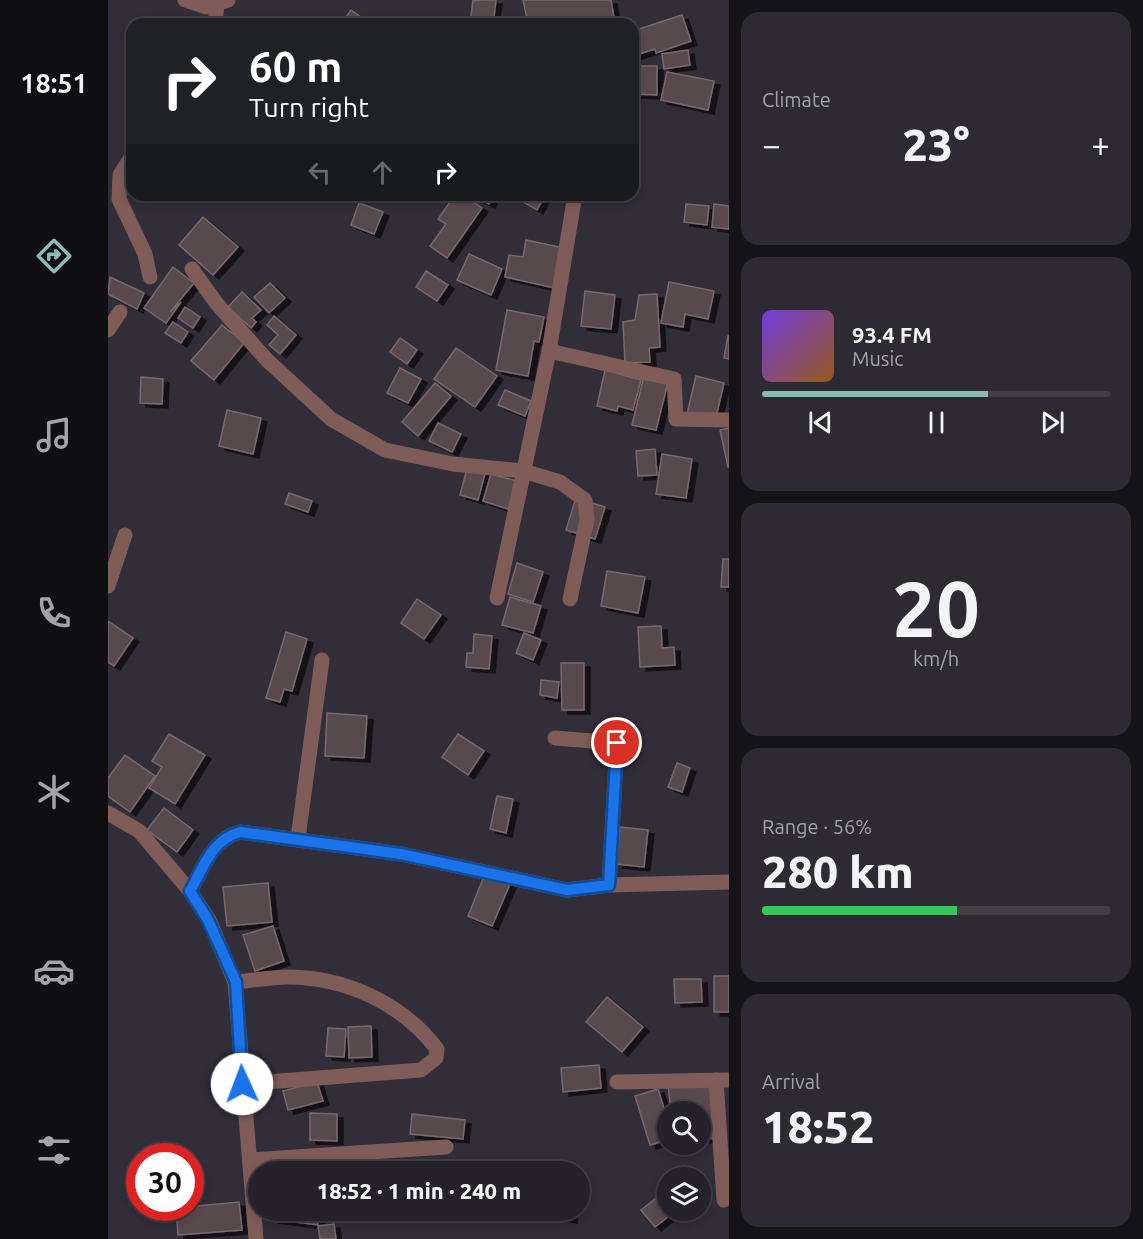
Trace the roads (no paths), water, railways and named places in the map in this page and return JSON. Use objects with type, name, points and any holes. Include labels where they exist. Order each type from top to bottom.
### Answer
[{"type":"street","points":[[185,0],[206,7],[223,2]]},
{"type":"street","points":[[217,18],[223,2]]},
{"type":"street","points":[[126,166],[120,175],[119,199],[145,254],[150,277]]},
{"type":"street","points":[[497,598],[549,351],[574,201]]},
{"type":"street","points":[[192,269],[217,304],[267,360],[331,418],[385,450],[453,464],[524,471],[560,482],[585,500],[587,520],[570,599]]},
{"type":"street","points":[[108,330],[120,312]]},
{"type":"street","points":[[549,351],[674,379],[676,419],[729,420]]},
{"type":"street","points":[[108,585],[125,535]]},
{"type":"street","points":[[298,838],[322,660]]},
{"type":"street","points":[[555,738],[617,743],[609,885]]},
{"type":"street","points":[[108,813],[139,831],[190,891],[208,920],[236,982],[242,1084],[256,1239]]},
{"type":"street","points":[[190,891],[215,844],[226,836],[240,832],[298,838],[401,854],[567,890],[609,885],[729,882]]},
{"type":"street","points":[[236,982],[286,977],[334,982],[390,1004],[422,1029],[437,1049],[436,1058],[421,1070],[242,1084]]},
{"type":"street","points":[[617,1082],[723,1080],[724,1200]]},
{"type":"street","points":[[250,1160],[446,1147]]}]
